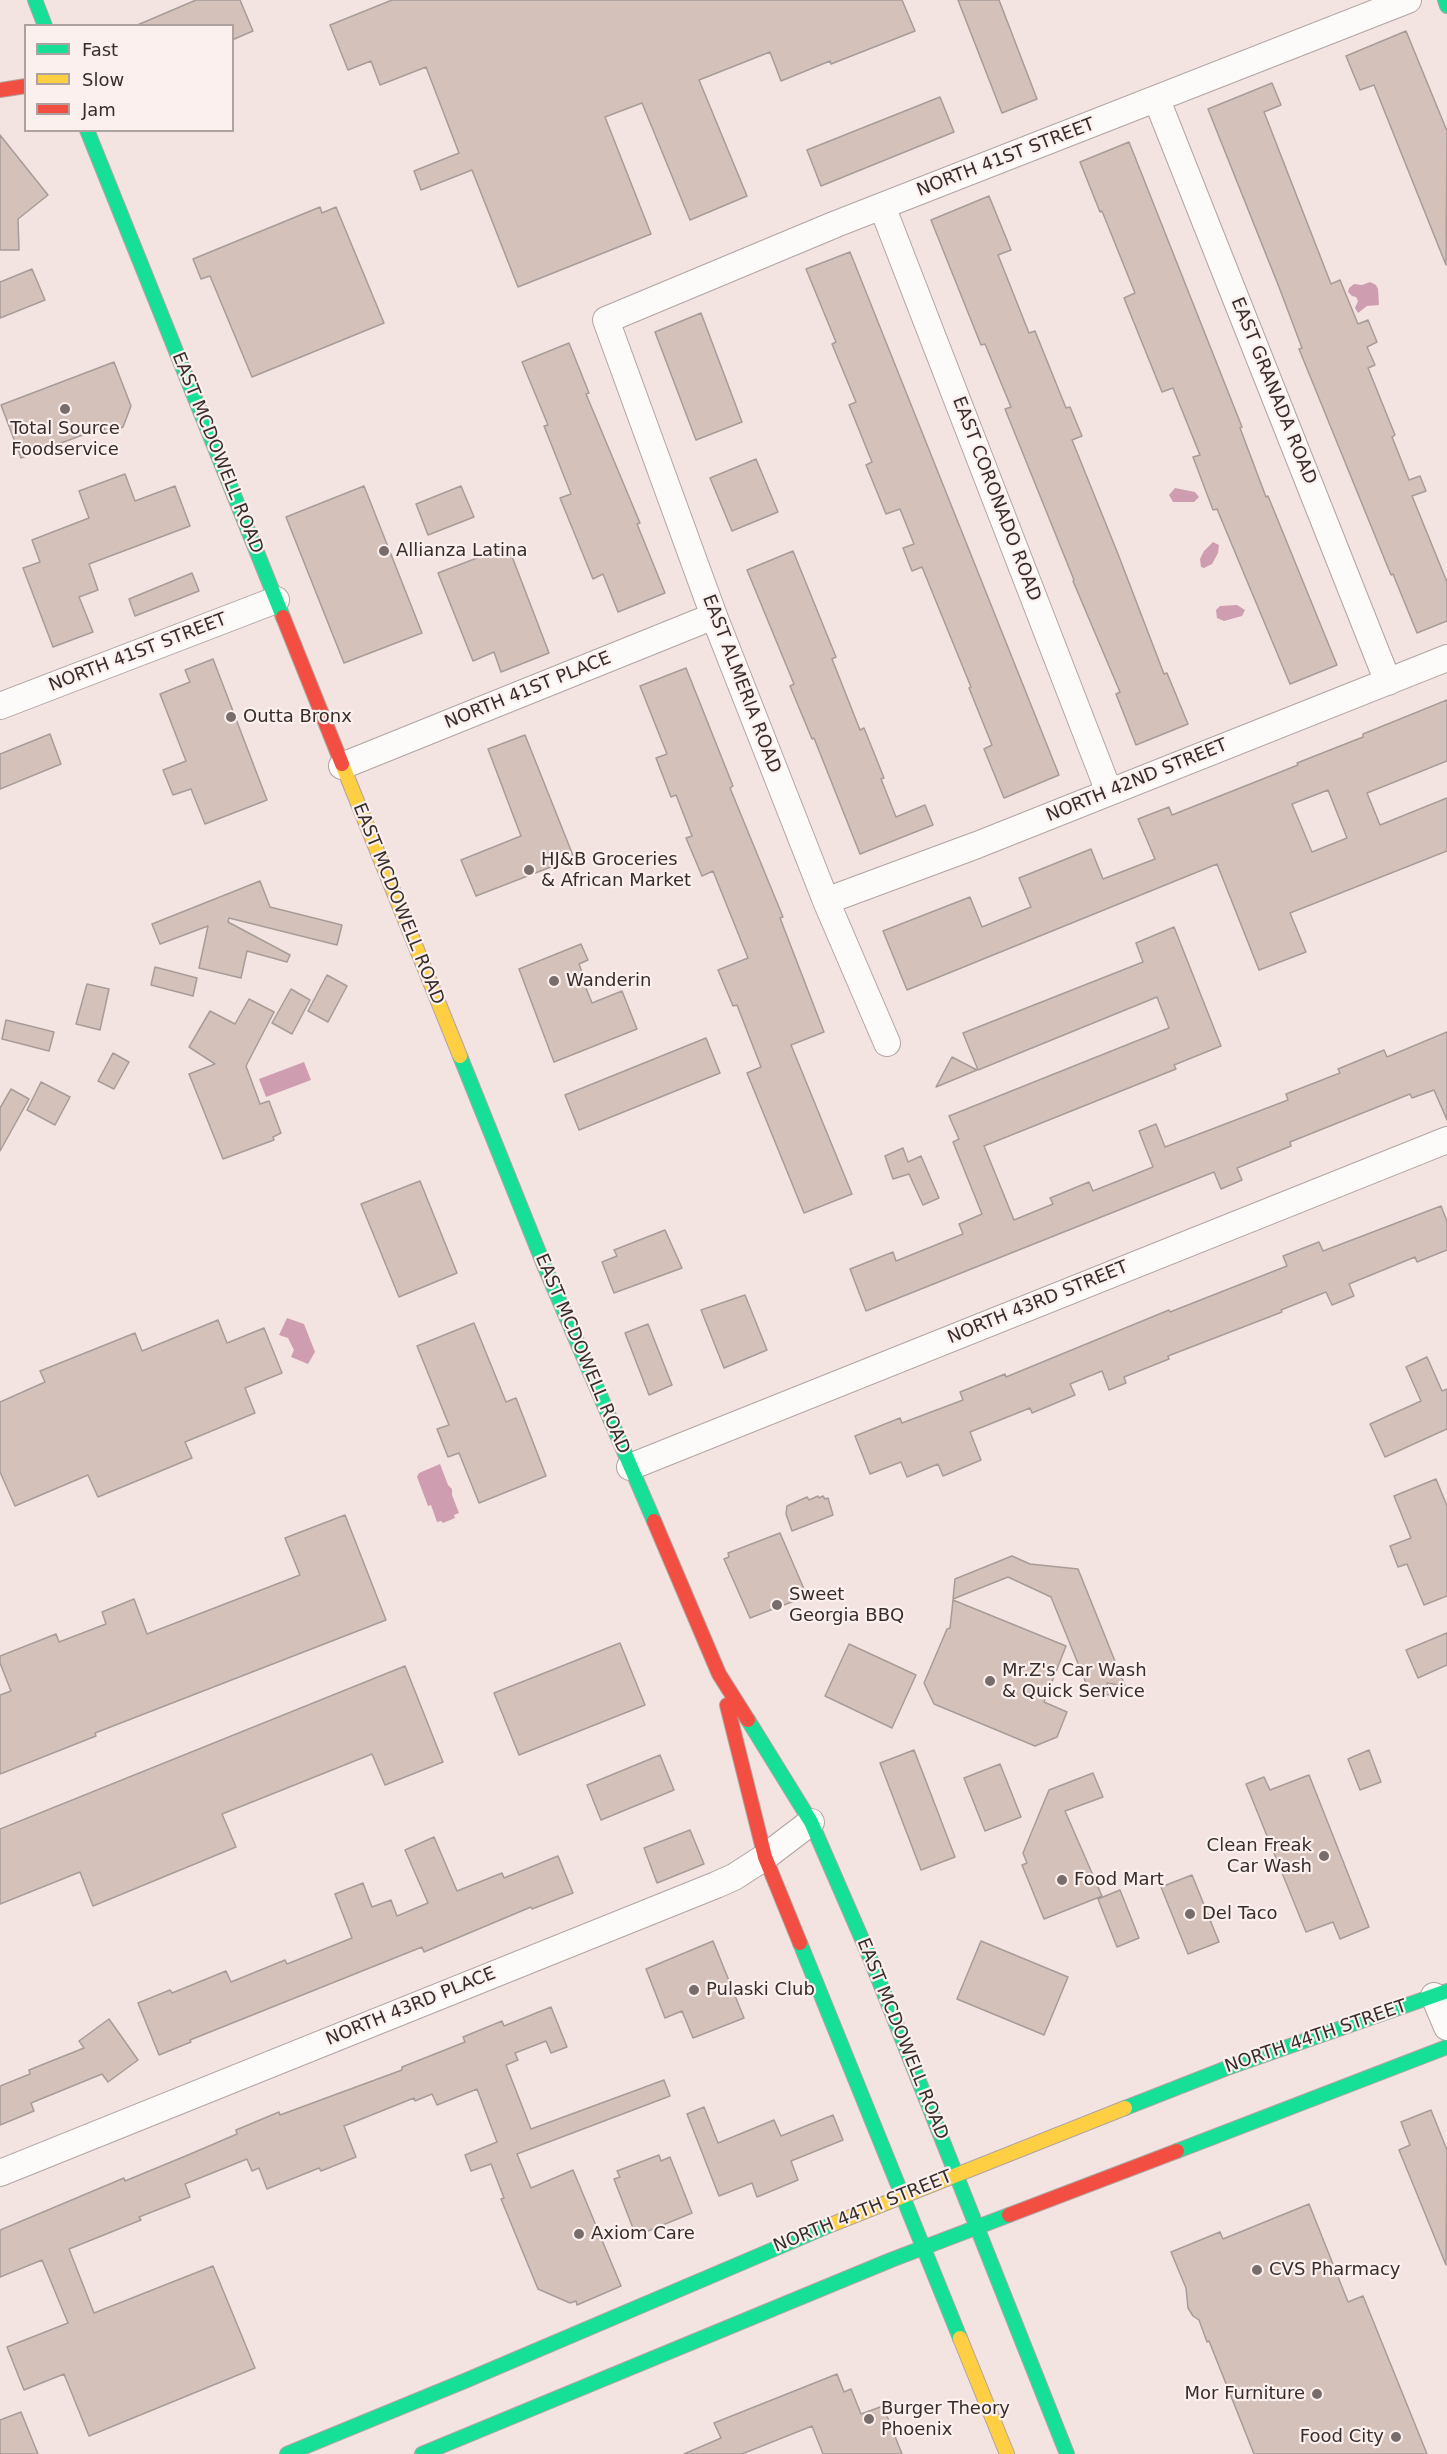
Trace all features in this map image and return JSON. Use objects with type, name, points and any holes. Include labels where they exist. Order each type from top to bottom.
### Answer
[{"type":"main road","points":[[35,0],[44,24]]},
{"type":"main road","points":[[1445,0],[1447,6]]},
{"type":"main road","points":[[0,90],[24,86]]},
{"type":"main road","name":"EAST MCDOWELL ROAD","points":[[88,132],[516,1198],[719,1674],[811,1821],[868,1953],[1067,2454]]},
{"type":"main road","name":"EAST MCDOWELL ROAD","points":[[719,1674],[765,1857],[1007,2454]]},
{"type":"main road","name":"NORTH 44TH STREET","points":[[287,2454],[332,2446],[903,2195],[1227,2068],[1441,1993]]},
{"type":"main road","points":[[422,2454],[924,2248],[1447,2047]]},
{"type":"street","name":"NORTH 41ST STREET","points":[[606,320],[882,206],[1408,0]]},
{"type":"street","name":"EAST GRANADA ROAD","points":[[1157,100],[1388,681]]},
{"type":"street","name":"EAST CORONADO ROAD","points":[[882,206],[1109,792]]},
{"type":"street","name":"EAST ALMERIA ROAD","points":[[606,320],[714,616],[826,902],[887,1043]]},
{"type":"street","name":"NORTH 41ST STREET","points":[[0,706],[276,600]]},
{"type":"street","name":"NORTH 41ST PLACE","points":[[342,766],[714,616]]},
{"type":"street","name":"NORTH 42ND STREET","points":[[826,902],[1447,658]]},
{"type":"street","name":"NORTH 43RD STREET","points":[[630,1467],[1447,1140]]},
{"type":"street","name":"NORTH 43RD PLACE","points":[[0,2173],[716,1885],[765,1857],[811,1821]]},
{"type":"street","points":[[1441,1993],[1447,2027]]},
{"type":"shaded area","points":[[1370,282],[1378,289],[1379,305],[1367,306],[1358,313],[1355,308],[1358,301],[1348,292],[1349,288],[1354,284],[1362,285]]},
{"type":"shaded area","points":[[1175,488],[1195,492],[1199,497],[1194,502],[1173,502],[1169,495]]},
{"type":"shaded area","points":[[1213,542],[1219,545],[1218,553],[1212,564],[1201,567],[1200,559]]},
{"type":"shaded area","points":[[1237,605],[1245,610],[1242,616],[1224,621],[1217,618],[1216,610],[1220,606]]},
{"type":"shaded area","points":[[304,1062],[311,1080],[266,1097],[259,1079]]},
{"type":"shaded area","points":[[287,1318],[304,1324],[315,1352],[308,1364],[291,1357],[294,1350],[288,1338],[279,1335]]},
{"type":"shaded area","points":[[440,1464],[448,1485],[452,1489],[459,1513],[454,1515],[455,1518],[443,1523],[437,1522],[417,1477],[419,1473]]},
{"type":"building","points":[[196,0],[240,0],[253,31],[234,39],[234,24],[140,24]]},
{"type":"building","points":[[392,0],[902,0],[915,31],[781,81],[770,52],[699,80],[747,196],[690,220],[642,103],[605,117],[651,234],[518,287],[472,170],[421,190],[414,171],[459,153],[426,67],[380,85],[371,61],[348,70],[330,25]]},
{"type":"building","points":[[958,0],[999,0],[1037,99],[1002,113]]},
{"type":"building","points":[[1406,31],[1447,131],[1446,265],[1374,85],[1360,90],[1346,56]]},
{"type":"building","points":[[1272,83],[1281,105],[1264,112],[1331,284],[1340,280],[1358,324],[1368,320],[1377,342],[1367,347],[1375,365],[1368,368],[1395,435],[1392,437],[1409,480],[1420,476],[1426,491],[1412,496],[1447,582],[1447,621],[1417,633],[1299,349],[1302,348],[1279,287],[1208,109]]},
{"type":"building","points":[[940,97],[954,132],[821,186],[807,150]]},
{"type":"building","points":[[0,135],[48,195],[18,219],[19,250],[0,250]]},
{"type":"building","points":[[1129,142],[1242,427],[1240,428],[1266,497],[1268,496],[1337,665],[1290,684],[1217,509],[1213,510],[1193,457],[1200,455],[1173,388],[1162,392],[1124,298],[1135,293],[1080,162]]},
{"type":"building","points":[[989,196],[1011,250],[998,255],[1029,333],[1035,331],[1066,408],[1070,407],[1082,436],[1072,440],[1164,674],[1167,673],[1188,724],[1136,745],[1116,694],[1120,692],[1005,409],[1011,407],[985,344],[981,345],[931,220]]},
{"type":"building","points":[[320,207],[322,213],[336,207],[384,323],[252,377],[210,276],[201,279],[193,259]]},
{"type":"building","points":[[850,252],[1059,775],[1004,798],[984,749],[992,745],[969,688],[971,687],[922,567],[912,571],[903,548],[914,544],[900,509],[886,514],[866,465],[872,462],[849,405],[856,402],[832,344],[836,342],[806,269]]},
{"type":"building","points":[[32,269],[45,300],[0,318],[0,282]]},
{"type":"building","points":[[701,313],[742,422],[696,440],[655,332]]},
{"type":"building","points":[[569,343],[589,393],[586,394],[640,523],[637,524],[665,593],[618,612],[603,574],[593,579],[560,498],[571,494],[544,426],[548,425],[522,362]]},
{"type":"building","name":"Total Source Foodservice","points":[[114,362],[131,406],[123,427],[106,434],[104,427],[21,458],[1,405]]},
{"type":"building","points":[[756,459],[778,512],[732,531],[710,478]]},
{"type":"building","points":[[125,474],[135,501],[175,486],[190,526],[89,564],[98,590],[79,597],[93,632],[53,647],[23,568],[40,562],[32,540],[89,518],[79,491]]},
{"type":"building","points":[[364,486],[422,633],[344,663],[286,517]]},
{"type":"building","points":[[461,486],[474,517],[428,535],[416,504]]},
{"type":"building","points":[[508,546],[549,653],[501,672],[494,652],[473,661],[438,573]]},
{"type":"building","points":[[793,551],[836,657],[832,659],[860,730],[864,728],[884,778],[881,779],[896,817],[925,805],[933,825],[860,854],[814,738],[812,739],[790,686],[794,684],[747,570]]},
{"type":"building","points":[[192,573],[199,591],[135,616],[129,599]]},
{"type":"building","points":[[213,659],[267,800],[205,824],[191,789],[173,795],[163,770],[186,761],[160,694],[190,682],[185,670]]},
{"type":"building","points":[[686,668],[733,786],[730,788],[783,917],[780,918],[824,1032],[791,1045],[852,1194],[804,1213],[747,1073],[761,1067],[737,1005],[733,1006],[718,970],[748,958],[713,871],[702,876],[686,838],[692,836],[676,795],[671,797],[656,758],[667,754],[640,686]]},
{"type":"building","points":[[1447,700],[1447,761],[1367,793],[1380,825],[1447,798],[1447,851],[1290,913],[1306,952],[1259,970],[1217,864],[907,990],[883,931],[970,897],[982,927],[1031,907],[1019,878],[1091,849],[1103,879],[1155,859],[1138,819],[1169,807],[1172,815],[1298,765],[1297,763],[1363,737],[1363,734]],"holes":[[[1328,790],[1347,838],[1312,852],[1292,804]]]},
{"type":"building","points":[[50,734],[61,764],[0,789],[0,754]]},
{"type":"building","points":[[525,735],[574,858],[476,896],[461,860],[521,836],[488,749]]},
{"type":"building","points":[[260,881],[270,907],[342,925],[337,945],[229,918],[228,922],[290,955],[287,962],[247,951],[241,978],[199,968],[208,926],[160,944],[152,924]]},
{"type":"building","points":[[1174,927],[1221,1046],[1174,1065],[1176,1069],[984,1146],[1014,1220],[1053,1204],[1050,1198],[1089,1182],[1093,1191],[1153,1167],[1139,1131],[1156,1124],[1165,1147],[1288,1100],[1286,1094],[1340,1073],[1338,1069],[1384,1050],[1387,1057],[1447,1032],[1447,1120],[1434,1090],[1412,1098],[1410,1094],[1290,1142],[1291,1146],[1237,1168],[1242,1180],[1221,1189],[1214,1172],[866,1311],[850,1269],[893,1252],[896,1261],[963,1234],[959,1224],[982,1214],[953,1142],[959,1139],[949,1116],[1169,1028],[1157,997],[978,1070],[963,1033],[1143,962],[1136,943]]},
{"type":"building","points":[[581,944],[588,960],[579,964],[582,972],[580,973],[592,1003],[622,991],[637,1029],[554,1062],[519,969]]},
{"type":"building","points":[[155,967],[197,978],[193,996],[151,985]]},
{"type":"building","points":[[327,975],[347,986],[328,1022],[308,1011]]},
{"type":"building","points":[[87,984],[109,989],[100,1030],[76,1024]]},
{"type":"building","points":[[291,989],[310,1000],[292,1034],[272,1023]]},
{"type":"building","points":[[249,999],[274,1012],[246,1066],[260,1104],[269,1101],[281,1133],[273,1137],[274,1140],[223,1159],[189,1074],[215,1064],[189,1047],[210,1011],[235,1024]]},
{"type":"building","points":[[6,1020],[54,1032],[49,1051],[2,1039]]},
{"type":"building","points":[[706,1038],[720,1073],[579,1130],[565,1095]]},
{"type":"building","points":[[113,1053],[129,1062],[114,1089],[98,1081]]},
{"type":"building","points":[[952,1057],[977,1070],[936,1087]]},
{"type":"building","points":[[41,1082],[70,1097],[55,1125],[27,1110]]},
{"type":"building","points":[[11,1089],[29,1099],[0,1151],[0,1108]]},
{"type":"building","points":[[903,1148],[908,1162],[921,1156],[939,1198],[923,1205],[909,1174],[893,1179],[885,1156]]},
{"type":"building","points":[[420,1181],[457,1273],[399,1297],[361,1204]]},
{"type":"building","points":[[1441,1206],[1447,1221],[1447,1250],[1417,1262],[1415,1257],[1349,1284],[1354,1296],[1332,1305],[1326,1292],[1281,1310],[1282,1312],[1168,1356],[1169,1359],[1124,1377],[1126,1383],[1109,1390],[1102,1371],[1070,1384],[1075,1395],[1032,1413],[1030,1408],[970,1432],[981,1460],[943,1476],[938,1464],[907,1477],[901,1462],[870,1474],[855,1436],[900,1418],[902,1423],[963,1400],[960,1392],[1005,1374],[1006,1377],[1169,1310],[1170,1312],[1287,1266],[1283,1256],[1319,1242],[1323,1251]]},
{"type":"building","points":[[665,1230],[682,1268],[614,1293],[602,1262],[617,1256],[614,1250]]},
{"type":"building","points":[[745,1295],[767,1350],[724,1368],[701,1310]]},
{"type":"building","points":[[218,1320],[227,1343],[264,1328],[282,1373],[245,1388],[255,1413],[185,1442],[192,1458],[98,1497],[88,1475],[15,1506],[0,1472],[0,1402],[45,1382],[40,1371],[135,1333],[142,1351]]},
{"type":"building","points":[[474,1323],[506,1402],[516,1398],[546,1476],[479,1503],[459,1453],[448,1457],[437,1429],[449,1425],[417,1346]]},
{"type":"building","points":[[648,1324],[672,1385],[649,1395],[625,1333]]},
{"type":"building","points":[[1427,1357],[1442,1391],[1447,1389],[1447,1429],[1385,1457],[1370,1424],[1421,1401],[1406,1367]]},
{"type":"building","points":[[1436,1479],[1447,1506],[1447,1596],[1424,1605],[1407,1564],[1398,1567],[1390,1546],[1411,1538],[1394,1496]]},
{"type":"building","points":[[818,1496],[828,1498],[833,1515],[792,1531],[786,1514],[787,1506],[807,1497],[809,1500]]},
{"type":"building","points":[[345,1515],[386,1620],[95,1733],[96,1736],[0,1774],[0,1695],[11,1691],[0,1663],[0,1656],[56,1634],[59,1642],[106,1624],[102,1612],[134,1599],[147,1634],[300,1575],[285,1538]]},
{"type":"building","points":[[780,1533],[807,1596],[750,1618],[724,1559],[729,1557],[728,1553]]},
{"type":"building","points":[[1012,1556],[1030,1564],[1078,1569],[1125,1686],[1107,1683],[1111,1695],[1090,1693],[1051,1597],[1008,1577],[953,1599],[955,1579]]},
{"type":"building","name":"Mr.Z's Car Wash & Quick Service","points":[[953,1600],[1066,1646],[1044,1702],[1067,1712],[1057,1737],[1035,1746],[934,1704],[924,1683],[947,1629],[950,1628]]},
{"type":"building","points":[[1447,1633],[1447,1665],[1418,1678],[1406,1650]]},
{"type":"building","points":[[620,1643],[645,1705],[519,1755],[494,1693]]},
{"type":"building","points":[[849,1644],[916,1675],[892,1728],[825,1696]]},
{"type":"building","points":[[405,1666],[443,1762],[385,1785],[372,1754],[222,1814],[236,1847],[93,1906],[80,1872],[0,1904],[0,1829]]},
{"type":"building","points":[[914,1750],[955,1857],[921,1870],[880,1763]]},
{"type":"building","points":[[1369,1750],[1381,1782],[1360,1790],[1348,1759]]},
{"type":"building","points":[[660,1755],[674,1790],[601,1820],[587,1785]]},
{"type":"building","points":[[1000,1764],[1021,1817],[985,1831],[964,1778]]},
{"type":"building","name":"Food Mart","points":[[1093,1773],[1103,1797],[1065,1811],[1102,1896],[1044,1919],[1022,1865],[1027,1863],[1023,1853],[1049,1790]]},
{"type":"building","points":[[1309,1775],[1369,1927],[1340,1939],[1333,1922],[1306,1932],[1246,1784],[1264,1777],[1270,1790]]},
{"type":"building","points":[[690,1830],[704,1864],[657,1883],[644,1848]]},
{"type":"building","points":[[434,1837],[457,1891],[502,1873],[504,1878],[558,1856],[573,1893],[532,1909],[531,1907],[424,1952],[422,1947],[190,2040],[191,2042],[159,2055],[138,2003],[170,1990],[172,1993],[226,1971],[231,1982],[285,1960],[287,1964],[352,1938],[335,1894],[363,1883],[372,1907],[391,1900],[397,1916],[428,1903],[405,1850]]},
{"type":"building","name":"Del Taco","points":[[1192,1875],[1219,1942],[1188,1954],[1161,1887]]},
{"type":"building","points":[[1120,1890],[1139,1938],[1117,1947],[1098,1899]]},
{"type":"building","name":"Pulaski Club","points":[[713,1941],[744,2018],[693,2038],[682,2011],[665,2018],[646,1969]]},
{"type":"building","points":[[981,1941],[1068,1977],[1044,2035],[957,1999]]},
{"type":"building","points":[[551,2007],[567,2047],[551,2053],[546,2041],[515,2053],[518,2060],[506,2065],[531,2129],[664,2080],[670,2096],[517,2154],[531,2188],[573,2170],[621,2286],[577,2305],[576,2301],[570,2303],[538,2289],[501,2199],[504,2198],[491,2164],[471,2171],[465,2155],[497,2142],[477,2089],[437,2105],[432,2094],[415,2101],[414,2098],[344,2126],[356,2157],[321,2171],[319,2168],[267,2189],[259,2168],[252,2171],[247,2159],[185,2184],[190,2197],[69,2249],[94,2313],[213,2266],[255,2368],[89,2436],[64,2374],[24,2390],[7,2347],[68,2323],[42,2260],[0,2277],[0,2230],[124,2178],[125,2181],[188,2155],[237,2134],[236,2130],[279,2112],[280,2115],[402,2070],[402,2067],[465,2042],[463,2037],[502,2021],[504,2026]]},
{"type":"building","points":[[109,2019],[138,2060],[108,2082],[102,2074],[31,2103],[34,2111],[0,2125],[0,2086],[30,2074],[29,2070],[84,2048],[79,2041]]},
{"type":"building","points":[[704,2107],[718,2143],[774,2120],[781,2136],[833,2115],[843,2140],[791,2161],[798,2180],[757,2197],[752,2183],[719,2196],[687,2114]]},
{"type":"building","points":[[1431,2110],[1447,2150],[1446,2265],[1399,2150],[1410,2145],[1401,2122]]},
{"type":"building","points":[[659,2155],[661,2161],[670,2157],[692,2213],[636,2236],[614,2179],[620,2177],[617,2171]]},
{"type":"building","points":[[1309,2204],[1348,2302],[1363,2296],[1427,2454],[1254,2454],[1209,2341],[1207,2342],[1199,2320],[1188,2308],[1186,2288],[1171,2252],[1220,2232],[1223,2239]]},
{"type":"building","points":[[837,2374],[844,2392],[851,2389],[861,2414],[883,2406],[902,2454],[823,2454],[812,2426],[742,2454],[684,2454],[721,2438],[714,2423]]},
{"type":"building","points":[[21,2412],[38,2454],[0,2454],[0,2420]]},
{"type":"traffic: fast","points":[[35,0],[44,24]]},
{"type":"traffic: fast","points":[[1445,0],[1447,6]]},
{"type":"traffic: fast","points":[[88,132],[283,617]]},
{"type":"traffic: fast","points":[[460,1056],[544,1265],[654,1521]]},
{"type":"traffic: fast","points":[[748,1720],[811,1822],[868,1953],[1067,2454]]},
{"type":"traffic: fast","points":[[800,1943],[960,2338]]},
{"type":"traffic: fast","points":[[1125,2108],[1227,2068],[1447,1991]]},
{"type":"traffic: fast","points":[[1177,2151],[1447,2047]]},
{"type":"traffic: fast","points":[[422,2454],[891,2260],[1009,2215]]},
{"type":"traffic: fast","points":[[287,2454],[833,2224]]},
{"type":"traffic: slow","points":[[342,764],[460,1056]]},
{"type":"traffic: slow","points":[[833,2224],[1125,2108]]},
{"type":"traffic: slow","points":[[960,2338],[1007,2454]]},
{"type":"traffic: jam","points":[[0,90],[24,86]]},
{"type":"traffic: jam","points":[[283,617],[342,764]]},
{"type":"traffic: jam","points":[[654,1521],[719,1674],[748,1720]]},
{"type":"traffic: jam","points":[[727,1705],[765,1857],[800,1943]]},
{"type":"traffic: jam","points":[[1009,2215],[1177,2151]]},
{"type":"place","name":"Total Source Foodservice","points":[[65,409]]},
{"type":"place","name":"Allianza Latina","points":[[384,551]]},
{"type":"place","name":"Outta Bronx","points":[[231,717]]},
{"type":"place","name":"HJ&B Groceries & African Market","points":[[529,870]]},
{"type":"place","name":"Wanderin","points":[[554,981]]},
{"type":"place","name":"Sweet Georgia BBQ","points":[[777,1605]]},
{"type":"place","name":"Mr.Z's Car Wash & Quick Service","points":[[990,1681]]},
{"type":"place","name":"Clean Freak Car Wash","points":[[1324,1856]]},
{"type":"place","name":"Food Mart","points":[[1062,1880]]},
{"type":"place","name":"Del Taco","points":[[1190,1914]]},
{"type":"place","name":"Pulaski Club","points":[[694,1990]]},
{"type":"place","name":"Axiom Care","points":[[579,2234]]},
{"type":"place","name":"CVS Pharmacy","points":[[1257,2270]]},
{"type":"place","name":"Mor Furniture","points":[[1317,2394]]},
{"type":"place","name":"Burger Theory Phoenix","points":[[869,2419]]},
{"type":"place","name":"Food City","points":[[1396,2437]]}]
